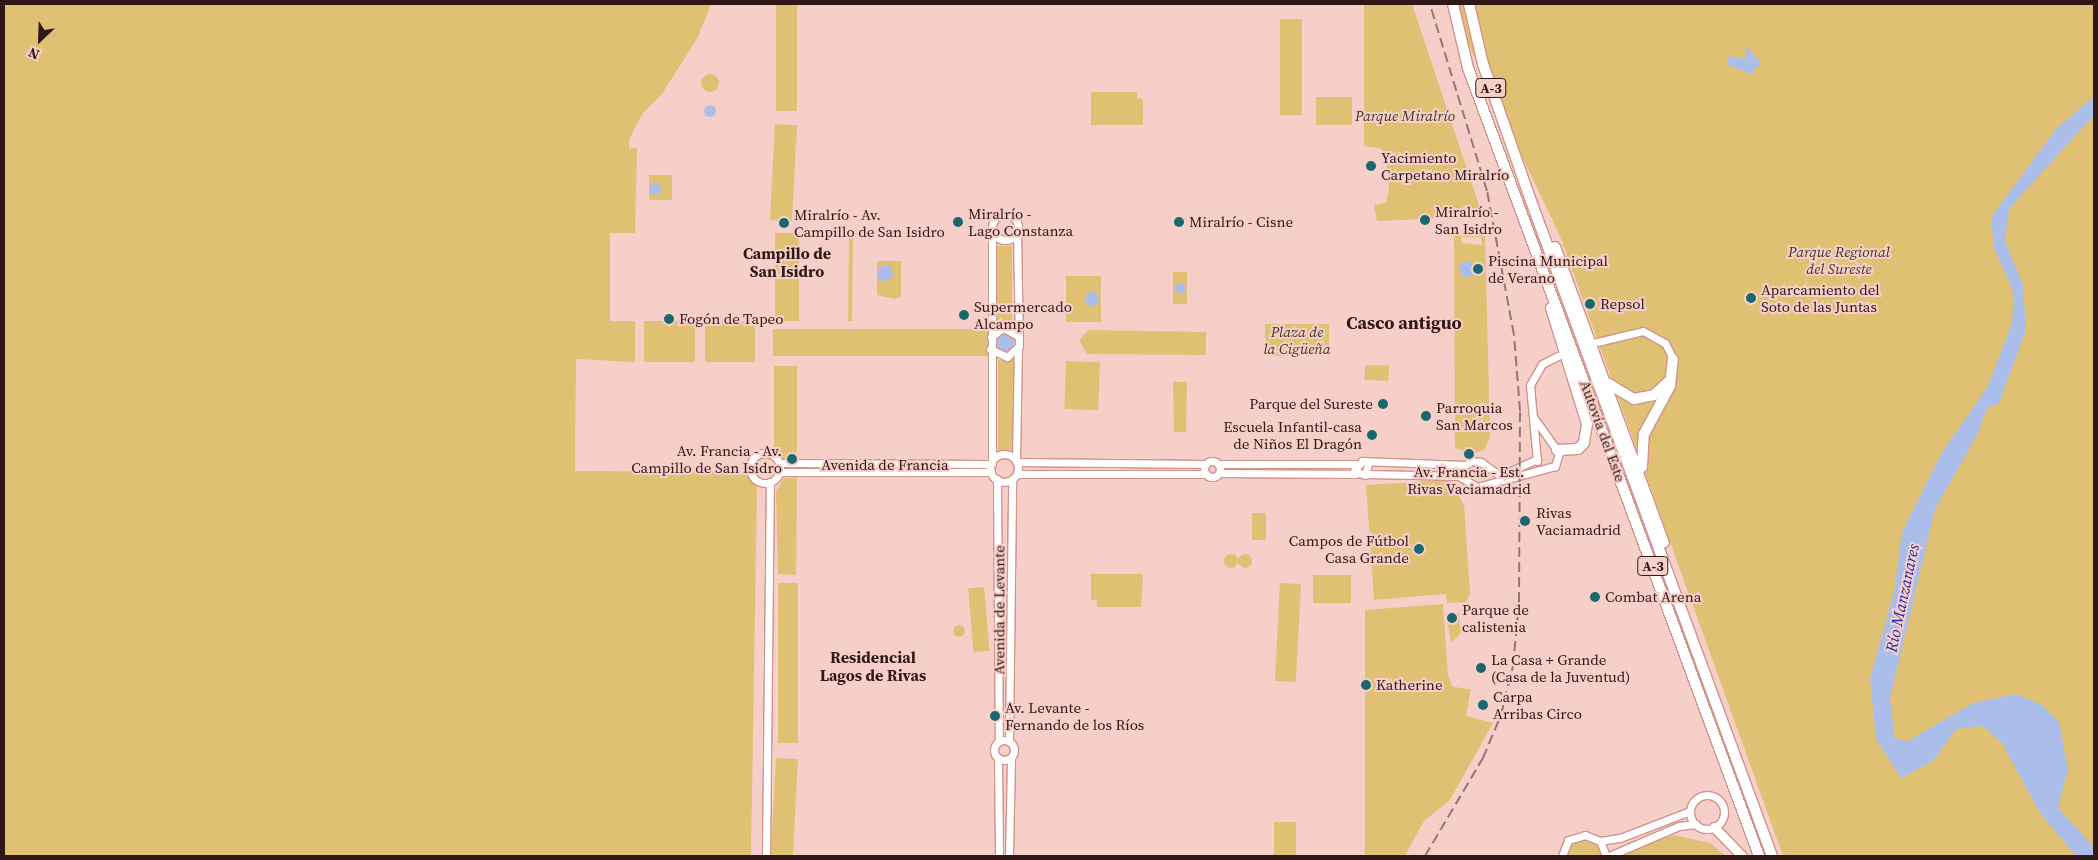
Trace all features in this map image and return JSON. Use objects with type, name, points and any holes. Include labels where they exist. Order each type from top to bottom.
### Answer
[{"type":"highway","name":"Autovía del Este","points":[[1454,4],[1468,68],[1759,856]]},
{"type":"highway","name":"Autovía del Este","points":[[1469,4],[1483,64],[1772,856]]},
{"type":"highway","points":[[1522,169],[1643,479],[1676,593]]},
{"type":"highway","points":[[1545,275],[1566,365],[1587,424],[1584,443],[1578,450],[1554,448]]},
{"type":"highway","points":[[1602,371],[1625,397],[1645,398],[1665,387],[1673,359]]},
{"type":"highway","points":[[1643,479],[1640,456],[1644,434],[1670,386],[1673,359]]},
{"type":"main road","points":[[1714,827],[1742,856]]},
{"type":"street","points":[[1014,477],[1017,462],[1017,221],[1006,214],[995,218],[992,232],[990,337],[991,466],[997,480],[1014,477],[1219,473],[1367,474],[1462,476],[1471,487],[1558,464],[1554,448],[1534,418]]},
{"type":"street","points":[[992,232],[1006,240],[1017,233]]},
{"type":"street","points":[[990,337],[1003,328],[1018,337]]},
{"type":"street","points":[[1597,342],[1643,331],[1665,343],[1673,359]]},
{"type":"street","points":[[990,349],[1007,357],[1018,349]]},
{"type":"street","points":[[1544,468],[1537,456],[1531,380],[1542,364],[1558,356]]},
{"type":"street","points":[[991,466],[1002,455],[1017,462],[1465,465],[1479,461],[1488,471],[1512,474],[1537,456],[1554,448]]},
{"type":"street","points":[[766,856],[770,482],[780,472],[779,463],[765,453],[752,462],[755,479],[770,482]]},
{"type":"street","name":"Avenida de Francia","points":[[779,463],[991,466]]},
{"type":"street","points":[[1206,464],[1206,474]]},
{"type":"street","points":[[1218,464],[1219,473]]},
{"type":"street","points":[[1355,464],[1356,474]]},
{"type":"street","points":[[1367,474],[1368,464]]},
{"type":"street","points":[[1462,476],[1465,465]]},
{"type":"street","name":"Avenida de Francia","points":[[780,472],[991,466]]},
{"type":"street","points":[[1482,485],[1488,471]]},
{"type":"street","name":"Avenida de Levante","points":[[1010,741],[1014,477]]},
{"type":"street","name":"Avenida de Levante","points":[[997,480],[998,741]]},
{"type":"street","points":[[999,856],[998,758],[994,751],[998,741],[1010,741],[1014,749],[1010,758],[1009,856]]},
{"type":"street","points":[[998,758],[1010,758]]},
{"type":"street","points":[[1561,855],[1568,840],[1580,835],[1600,841],[1620,838],[1690,812],[1702,796],[1717,799],[1724,814],[1714,827],[1696,824],[1678,826],[1607,856],[1600,841]]},
{"type":"street","points":[[1690,812],[1696,824]]},
{"type":"green space","points":[[4,4],[711,4],[698,37],[662,94],[642,114],[629,140],[629,149],[637,147],[635,233],[610,233],[610,321],[635,321],[635,362],[576,359],[575,471],[743,472],[757,486],[751,856],[4,856]]},
{"type":"green space","points":[[776,4],[797,4],[797,111],[776,111]]},
{"type":"green space","name":"Parque Miralrío","points":[[1364,4],[1412,4],[1481,211],[1476,217],[1377,221],[1374,205],[1386,203],[1389,189],[1386,155],[1380,148],[1364,146]]},
{"type":"green space","name":"Parque Regional del Sureste","points":[[1449,4],[2094,4],[2094,856],[1783,856],[1560,236]]},
{"type":"green space","points":[[1280,19],[1302,19],[1302,115],[1280,115]]},
{"type":"green space","points":[[710,74],[718,79],[719,83],[714,91],[710,92],[702,87],[701,83],[706,75]]},
{"type":"green space","points":[[1091,92],[1137,92],[1137,98],[1143,99],[1143,125],[1091,125]]},
{"type":"green space","points":[[1316,97],[1352,97],[1352,125],[1316,125]]},
{"type":"green space","points":[[775,124],[797,125],[792,221],[770,220]]},
{"type":"green space","points":[[649,175],[672,175],[672,200],[649,200]]},
{"type":"green space","points":[[775,233],[799,233],[799,321],[775,321]]},
{"type":"green space","points":[[849,233],[858,233],[853,238],[852,321],[848,321]]},
{"type":"green space","points":[[1454,234],[1485,234],[1490,436],[1485,449],[1474,454],[1455,448]],"holes":[[[1462,237],[1481,237],[1482,245],[1461,243]]]},
{"type":"green space","points":[[996,246],[1012,246],[1012,322],[996,322]]},
{"type":"green space","points":[[877,261],[901,261],[901,296],[895,299],[877,295]]},
{"type":"green space","points":[[1173,272],[1187,272],[1187,304],[1173,304]]},
{"type":"green space","points":[[1066,276],[1101,276],[1101,322],[1066,322]]},
{"type":"green space","points":[[644,321],[695,321],[695,362],[644,362]]},
{"type":"green space","points":[[705,321],[755,321],[755,362],[705,362]]},
{"type":"green space","name":"Plaza de la Cigüeña","points":[[1265,324],[1329,324],[1329,356],[1265,356]]},
{"type":"green space","points":[[773,329],[988,329],[988,356],[773,356]]},
{"type":"green space","points":[[1089,330],[1206,332],[1206,355],[1087,354],[1079,340]]},
{"type":"green space","points":[[998,360],[1013,360],[1013,450],[998,450]]},
{"type":"green space","points":[[1066,361],[1100,362],[1098,410],[1064,409]]},
{"type":"green space","points":[[1365,365],[1389,366],[1388,381],[1364,380]]},
{"type":"green space","points":[[774,366],[797,366],[797,456],[786,461],[774,450]]},
{"type":"green space","points":[[1173,382],[1187,382],[1186,432],[1174,432]]},
{"type":"green space","points":[[797,477],[796,575],[778,574],[776,491],[784,478]]},
{"type":"green space","name":"Campos de Fútbol Casa Grande","points":[[1450,480],[1464,505],[1470,593],[1466,602],[1447,603],[1446,594],[1374,600],[1366,485]]},
{"type":"green space","points":[[1252,513],[1266,513],[1266,540],[1252,540]]},
{"type":"green space","points":[[1228,554],[1234,554],[1238,561],[1234,568],[1228,568],[1224,564],[1224,558]]},
{"type":"green space","points":[[1245,554],[1250,556],[1252,561],[1250,566],[1245,568],[1240,566],[1238,561],[1240,556]]},
{"type":"green space","points":[[1091,574],[1143,574],[1141,607],[1097,607],[1097,600],[1091,600]]},
{"type":"green space","points":[[1313,575],[1351,575],[1351,603],[1313,603]]},
{"type":"green space","points":[[778,583],[798,583],[798,743],[778,743]]},
{"type":"green space","points":[[1280,583],[1301,584],[1296,682],[1275,681]]},
{"type":"green space","points":[[984,587],[990,651],[974,652],[968,588]]},
{"type":"green space","points":[[1443,604],[1448,676],[1453,687],[1471,689],[1466,716],[1493,723],[1450,800],[1424,821],[1405,856],[1365,856],[1365,610]]},
{"type":"green space","points":[[1459,613],[1461,633],[1451,643],[1446,614]]},
{"type":"green space","points":[[959,625],[965,631],[959,637],[953,631]]},
{"type":"green space","points":[[776,758],[798,759],[793,856],[771,856]]},
{"type":"green space","points":[[1274,822],[1296,822],[1296,856],[1274,856]]},
{"type":"green space","points":[[1674,835],[1710,843],[1726,856],[1628,856],[1626,851]]},
{"type":"green space","points":[[1584,838],[1595,842],[1601,856],[1566,856],[1572,842]]},
{"type":"water","points":[[1746,47],[1761,62],[1751,74],[1726,64],[1729,56],[1745,59]]},
{"type":"water","name":"Río Manzanares","points":[[2094,96],[2094,115],[2009,209],[2005,241],[2023,284],[2026,330],[1999,403],[1987,408],[1977,435],[1935,509],[1890,698],[1895,739],[1908,741],[1973,703],[2016,694],[2042,705],[2059,722],[2068,769],[2058,808],[2094,847],[2094,856],[2076,856],[2040,813],[2002,743],[1983,726],[1956,729],[1933,761],[1901,778],[1876,739],[1870,679],[1894,592],[1902,532],[1941,454],[1988,386],[2012,323],[2014,293],[1994,248],[1991,217],[2056,129]]},
{"type":"water","points":[[708,105],[712,105],[716,111],[712,117],[708,117],[704,113],[704,109]]},
{"type":"water","points":[[653,183],[657,183],[661,189],[657,195],[653,195],[649,191],[649,187]]},
{"type":"water","points":[[1467,261],[1475,269],[1467,277],[1459,269]]},
{"type":"water","points":[[885,265],[893,273],[885,281],[877,273]]},
{"type":"water","points":[[1180,282],[1186,288],[1180,294],[1174,288]]},
{"type":"water","points":[[1092,292],[1097,294],[1099,299],[1097,304],[1092,306],[1087,304],[1085,299],[1087,294]]},
{"type":"water","points":[[1001,333],[1009,333],[1014,338],[1012,349],[1001,351],[996,346],[996,338]]},
{"type":"railway","points":[[1425,856],[1483,758],[1501,715],[1513,666],[1519,602],[1520,411],[1514,335],[1487,191],[1430,4]]},
{"type":"place","name":"Yacimiento Carpetano Miralrío","points":[[1371,166]]},
{"type":"place","name":"Miralrío - San Isidro","points":[[1425,220]]},
{"type":"place","name":"Miralrío - Lago Constanza","points":[[958,222]]},
{"type":"place","name":"Miralrío - Cisne","points":[[1179,222]]},
{"type":"place","name":"Miralrío - Av. Campillo de San Isidro","points":[[784,223]]},
{"type":"place","name":"Piscina Municipal de Verano","points":[[1478,269]]},
{"type":"place","name":"Aparcamiento del Soto de las Juntas","points":[[1751,298]]},
{"type":"place","name":"Repsol","points":[[1590,304]]},
{"type":"place","name":"Supermercado Alcampo","points":[[964,315]]},
{"type":"place","name":"Fogón de Tapeo","points":[[669,319]]},
{"type":"place","name":"Parque del Sureste","points":[[1383,404]]},
{"type":"place","name":"Parroquia San Marcos","points":[[1426,416]]},
{"type":"place","name":"Escuela Infantil-casa de Niños El Dragón","points":[[1372,435]]},
{"type":"place","name":"Av. Francia - Est. Rivas Vaciamadrid","points":[[1469,454]]},
{"type":"place","name":"Av. Francia - Av. Campillo de San Isidro","points":[[792,459]]},
{"type":"place","name":"Rivas Vaciamadrid","points":[[1525,521]]},
{"type":"place","name":"Campos de Fútbol Casa Grande","points":[[1419,549]]},
{"type":"place","name":"Combat Arena","points":[[1595,597]]},
{"type":"place","name":"Parque de calistenia","points":[[1452,618]]},
{"type":"place","name":"La Casa + Grande (Casa de la Juventud)","points":[[1481,668]]},
{"type":"place","name":"Katherine","points":[[1366,685]]},
{"type":"place","name":"Carpa Arribas Circo","points":[[1483,705]]},
{"type":"place","name":"Av. Levante - Fernando de los Ríos","points":[[995,716]]},
{"type":"district","name":"Campillo de San Isidro","points":[[787,262]]},
{"type":"district","name":"Casco antiguo","points":[[1404,323]]},
{"type":"district","name":"Residencial Lagos de Rivas","points":[[873,666]]}]
